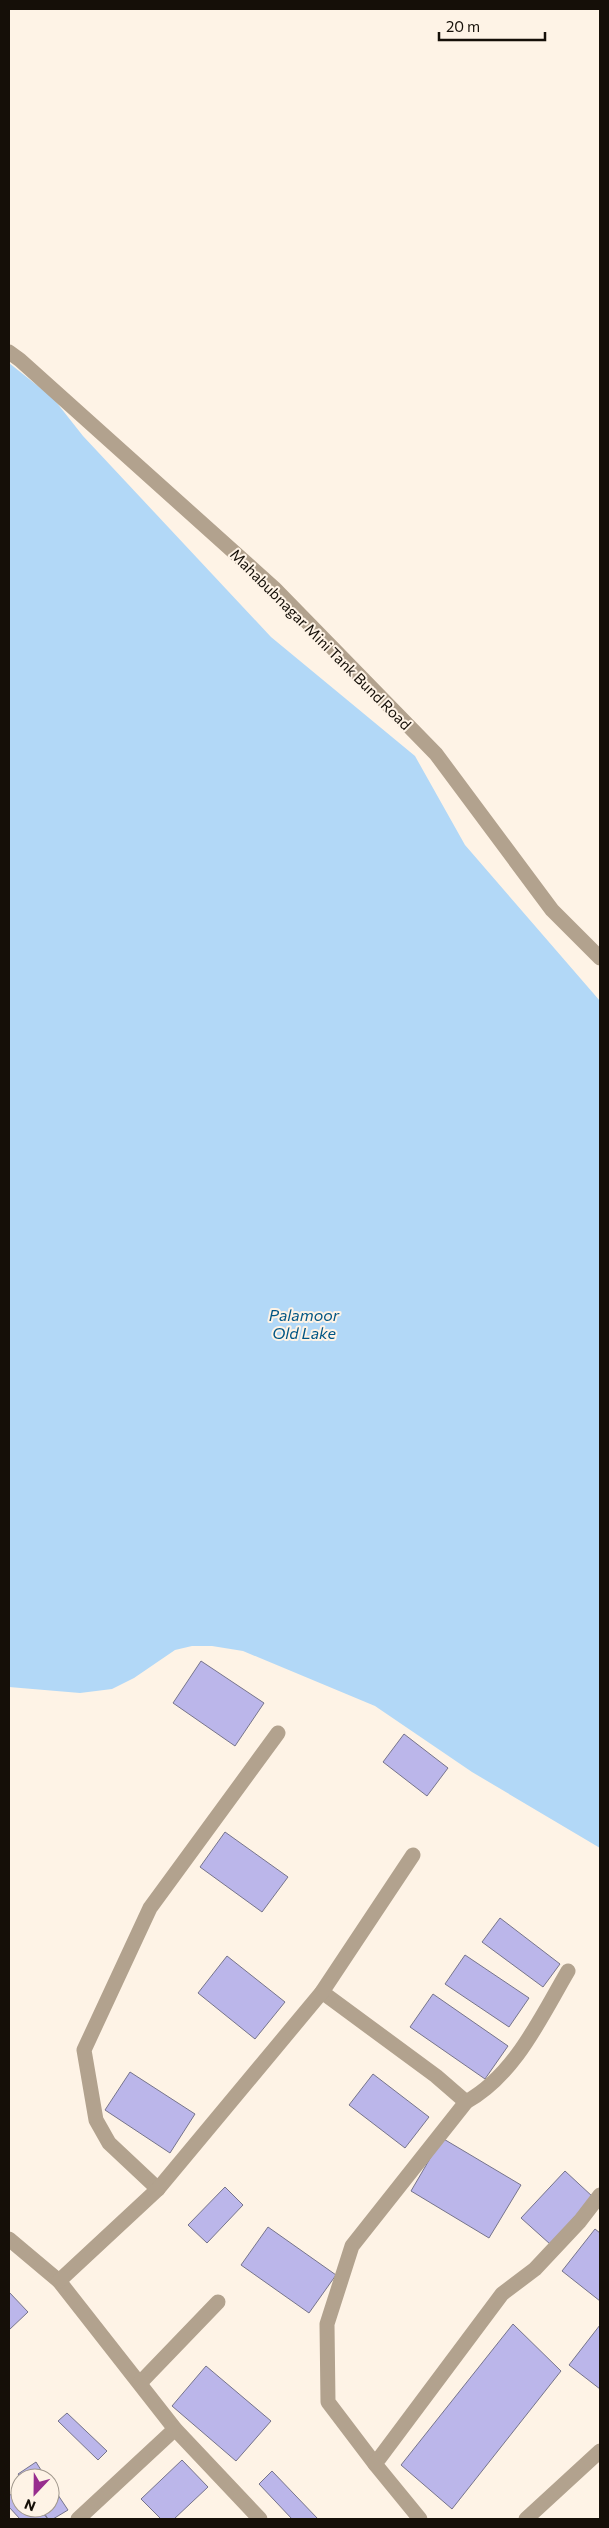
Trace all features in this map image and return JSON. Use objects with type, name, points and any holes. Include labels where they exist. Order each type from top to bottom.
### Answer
[{"type":"street","name":"Mahabubnagar Mini Tank Bund Road","points":[[9,352],[274,588],[436,754],[552,910],[600,958]]},
{"type":"street","points":[[158,2189],[108,2143],[96,2120],[84,2050],[150,1908],[278,1733]]},
{"type":"street","points":[[59,2281],[158,2189],[322,1992],[413,1855]]},
{"type":"street","points":[[420,2519],[328,2402],[328,2324],[352,2246],[466,2102],[484,2092],[519,2052],[568,1971]]},
{"type":"street","points":[[322,1992],[436,2076],[466,2102]]},
{"type":"street","points":[[375,2464],[502,2294],[535,2269],[580,2221],[600,2195]]},
{"type":"street","points":[[9,2239],[59,2281],[175,2429],[260,2519]]},
{"type":"street","points":[[140,2383],[218,2302]]},
{"type":"street","points":[[78,2519],[175,2429]]},
{"type":"street","points":[[526,2519],[600,2451]]},
{"type":"water","name":"Palamoor Old Lake","points":[[9,363],[53,398],[83,436],[271,637],[415,756],[465,845],[600,1001],[600,1848],[472,1772],[375,1706],[243,1651],[212,1646],[192,1646],[175,1650],[134,1678],[112,1689],[80,1693],[9,1687]]},
{"type":"building","points":[[201,1661],[264,1703],[235,1746],[173,1703]]},
{"type":"building","points":[[404,1734],[448,1768],[427,1796],[383,1762]]},
{"type":"building","points":[[225,1832],[288,1877],[262,1912],[200,1867]]},
{"type":"building","points":[[500,1918],[560,1964],[543,1987],[482,1942]]},
{"type":"building","points":[[465,1955],[529,1998],[509,2027],[445,1984]]},
{"type":"building","points":[[227,1956],[285,2002],[255,2039],[198,1993]]},
{"type":"building","points":[[433,1994],[508,2046],[485,2079],[410,2027]]},
{"type":"building","points":[[130,2072],[195,2114],[170,2153],[105,2110]]},
{"type":"building","points":[[373,2074],[429,2117],[405,2148],[349,2105]]},
{"type":"building","points":[[442,2138],[521,2185],[489,2238],[411,2191]]},
{"type":"building","points":[[565,2171],[593,2197],[550,2244],[521,2218]]},
{"type":"building","points":[[225,2187],[243,2205],[207,2243],[188,2225]]},
{"type":"building","points":[[268,2227],[336,2275],[309,2313],[241,2265]]},
{"type":"building","points":[[595,2229],[600,2233],[600,2301],[562,2271]]},
{"type":"building","points":[[9,2292],[28,2312],[9,2330]]},
{"type":"building","points":[[513,2324],[561,2371],[452,2509],[401,2465]]},
{"type":"building","points":[[600,2325],[600,2389],[569,2365]]},
{"type":"building","points":[[206,2366],[271,2421],[236,2461],[172,2406]]},
{"type":"building","points":[[67,2413],[107,2451],[98,2460],[58,2421]]},
{"type":"building","points":[[182,2460],[208,2487],[174,2519],[161,2519],[141,2499]]},
{"type":"building","points":[[36,2462],[40,2468],[27,2468]]},
{"type":"building","points":[[272,2471],[318,2519],[292,2519],[259,2484]]},
{"type":"building","points":[[60,2498],[68,2510],[60,2515]]},
{"type":"building","points":[[19,2518],[48,2519],[20,2519]]}]
